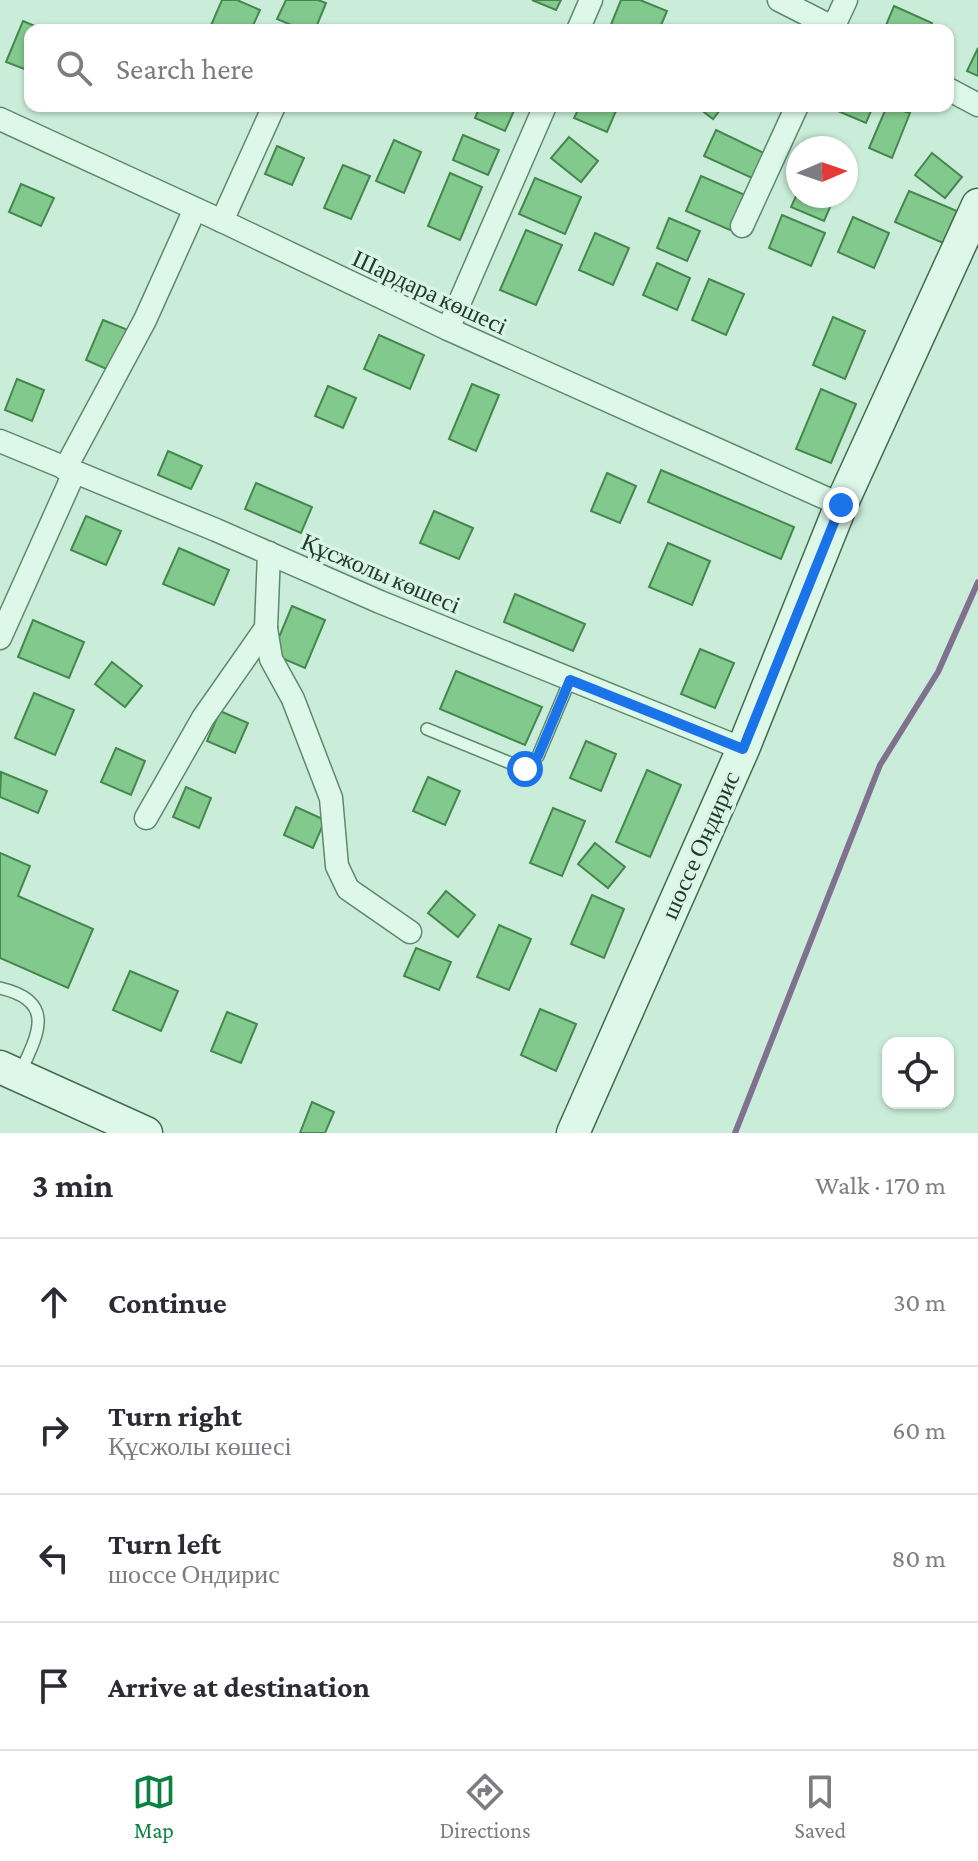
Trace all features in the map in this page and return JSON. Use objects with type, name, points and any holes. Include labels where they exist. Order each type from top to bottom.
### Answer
[{"type":"main road","name":"шоссе Ондирис","points":[[573,1133],[743,749],[841,505],[978,205]]},
{"type":"main road","points":[[10,1072],[110,1126],[146,1133]]},
{"type":"street","points":[[581,24],[591,0]]},
{"type":"street","points":[[779,0],[825,24]]},
{"type":"street","points":[[837,24],[846,0]]},
{"type":"street","points":[[954,92],[978,105]]},
{"type":"street","points":[[222,221],[271,112]]},
{"type":"street","points":[[448,329],[542,112]]},
{"type":"street","points":[[742,226],[794,112]]},
{"type":"street","name":"Шардара көшесі","points":[[0,119],[448,329],[841,505]]},
{"type":"street","points":[[0,638],[69,471],[145,320],[195,209]]},
{"type":"street","name":"Құсжолы көшесі","points":[[0,441],[570,680],[743,749]]},
{"type":"street","points":[[269,553],[266,628],[271,659],[293,699],[331,798],[337,866],[348,889],[410,932]]},
{"type":"street","points":[[146,818],[203,718],[266,628]]},
{"type":"lane","points":[[427,729],[525,769],[538,756],[570,680]]},
{"type":"lane","points":[[0,988],[27,999],[37,1012],[40,1030],[10,1072]]},
{"type":"building","points":[[222,0],[237,0],[260,10],[254,24],[212,24]]},
{"type":"building","points":[[286,0],[326,3],[317,24],[289,24],[277,19]]},
{"type":"building","points":[[532,0],[561,0],[556,10]]},
{"type":"building","points":[[621,0],[640,0],[667,11],[662,24],[611,24]]},
{"type":"building","points":[[894,6],[932,23],[932,24],[886,24]]},
{"type":"building","points":[[23,21],[30,24],[24,24],[24,69],[6,62]]},
{"type":"building","points":[[978,48],[978,76],[967,71]]},
{"type":"building","points":[[478,112],[513,112],[505,131],[475,118]]},
{"type":"building","points":[[577,112],[615,112],[607,132],[574,118]]},
{"type":"building","points":[[704,112],[718,112],[713,119]]},
{"type":"building","points":[[840,112],[871,112],[866,123]]},
{"type":"building","points":[[884,112],[910,113],[892,158],[869,148]]},
{"type":"building","points":[[716,130],[764,153],[752,178],[704,156]]},
{"type":"building","points":[[463,135],[499,150],[488,175],[453,160]]},
{"type":"building","points":[[569,137],[598,161],[581,182],[551,158]]},
{"type":"building","points":[[394,140],[421,152],[404,193],[376,181]]},
{"type":"building","points":[[277,146],[304,158],[292,185],[265,174]]},
{"type":"building","points":[[932,153],[962,177],[945,198],[915,175]]},
{"type":"building","points":[[343,165],[370,176],[351,219],[324,208]]},
{"type":"building","points":[[450,173],[482,187],[460,240],[428,226]]},
{"type":"building","points":[[701,176],[745,195],[730,230],[686,211]]},
{"type":"building","points":[[535,178],[581,197],[565,234],[519,214]]},
{"type":"building","points":[[21,184],[54,198],[41,226],[9,212]]},
{"type":"building","points":[[909,191],[957,211],[943,243],[895,222]]},
{"type":"building","points":[[793,208],[830,208],[824,221]]},
{"type":"building","points":[[782,215],[825,233],[811,266],[769,248]]},
{"type":"building","points":[[853,217],[889,233],[874,268],[838,252]]},
{"type":"building","points":[[669,218],[700,231],[687,261],[657,248]]},
{"type":"building","points":[[526,230],[562,245],[536,305],[500,290]]},
{"type":"building","points":[[595,233],[629,248],[613,285],[579,270]]},
{"type":"building","points":[[657,263],[690,278],[677,310],[643,295]]},
{"type":"building","points":[[709,279],[744,294],[726,335],[692,320]]},
{"type":"building","points":[[833,317],[865,331],[845,379],[813,365]]},
{"type":"building","points":[[103,320],[128,330],[111,371],[86,360]]},
{"type":"building","points":[[379,335],[424,355],[410,389],[364,369]]},
{"type":"building","points":[[17,379],[44,390],[32,421],[5,410]]},
{"type":"building","points":[[472,384],[499,395],[476,451],[449,439]]},
{"type":"building","points":[[328,386],[356,398],[343,428],[315,416]]},
{"type":"building","points":[[821,389],[856,404],[831,463],[796,449]]},
{"type":"building","points":[[168,451],[202,466],[191,489],[158,475]]},
{"type":"building","points":[[661,470],[794,527],[781,559],[648,502]]},
{"type":"building","points":[[607,473],[636,486],[620,523],[591,511]]},
{"type":"building","points":[[256,483],[312,507],[301,533],[245,509]]},
{"type":"building","points":[[434,511],[473,528],[459,559],[420,543]]},
{"type":"building","points":[[86,516],[121,531],[106,565],[71,550]]},
{"type":"building","points":[[668,543],[710,561],[692,605],[649,587]]},
{"type":"building","points":[[179,548],[229,570],[214,605],[163,584]]},
{"type":"building","points":[[515,594],[585,624],[573,651],[504,622]]},
{"type":"building","points":[[292,606],[325,620],[305,668],[272,654]]},
{"type":"building","points":[[33,620],[84,642],[69,678],[18,657]]},
{"type":"building","points":[[700,649],[734,663],[715,708],[681,694]]},
{"type":"building","points":[[112,662],[142,686],[125,707],[95,684]]},
{"type":"building","points":[[456,671],[542,707],[525,745],[440,709]]},
{"type":"building","points":[[34,693],[74,710],[55,755],[15,738]]},
{"type":"building","points":[[220,711],[248,723],[235,753],[207,741]]},
{"type":"building","points":[[586,741],[616,754],[601,791],[570,778]]},
{"type":"building","points":[[116,748],[145,761],[131,795],[101,782]]},
{"type":"building","points":[[647,770],[681,785],[650,857],[616,842]]},
{"type":"building","points":[[1,772],[47,791],[38,813],[0,797]]},
{"type":"building","points":[[428,777],[460,791],[445,825],[413,811]]},
{"type":"building","points":[[186,787],[211,798],[199,828],[173,817]]},
{"type":"building","points":[[296,807],[325,820],[313,848],[284,835]]},
{"type":"building","points":[[553,808],[585,821],[562,876],[530,863]]},
{"type":"building","points":[[595,843],[625,867],[608,888],[578,864]]},
{"type":"building","points":[[0,853],[30,866],[18,896],[93,929],[68,988],[0,958]]},
{"type":"building","points":[[446,891],[475,915],[458,937],[428,913]]},
{"type":"building","points":[[592,895],[624,909],[604,958],[571,944]]},
{"type":"building","points":[[499,925],[531,939],[509,990],[477,977]]},
{"type":"building","points":[[416,948],[451,962],[439,990],[404,976]]},
{"type":"building","points":[[130,971],[178,991],[161,1031],[113,1010]]},
{"type":"building","points":[[540,1009],[576,1024],[556,1071],[521,1055]]},
{"type":"building","points":[[227,1012],[257,1024],[241,1063],[211,1051]]},
{"type":"building","points":[[312,1102],[334,1112],[325,1133],[300,1133]]},
{"type":"waterway","points":[[735,1133],[880,765],[938,672],[978,582]]},
{"type":"route","points":[[525,769],[538,756],[570,680],[743,749],[841,505]]}]
